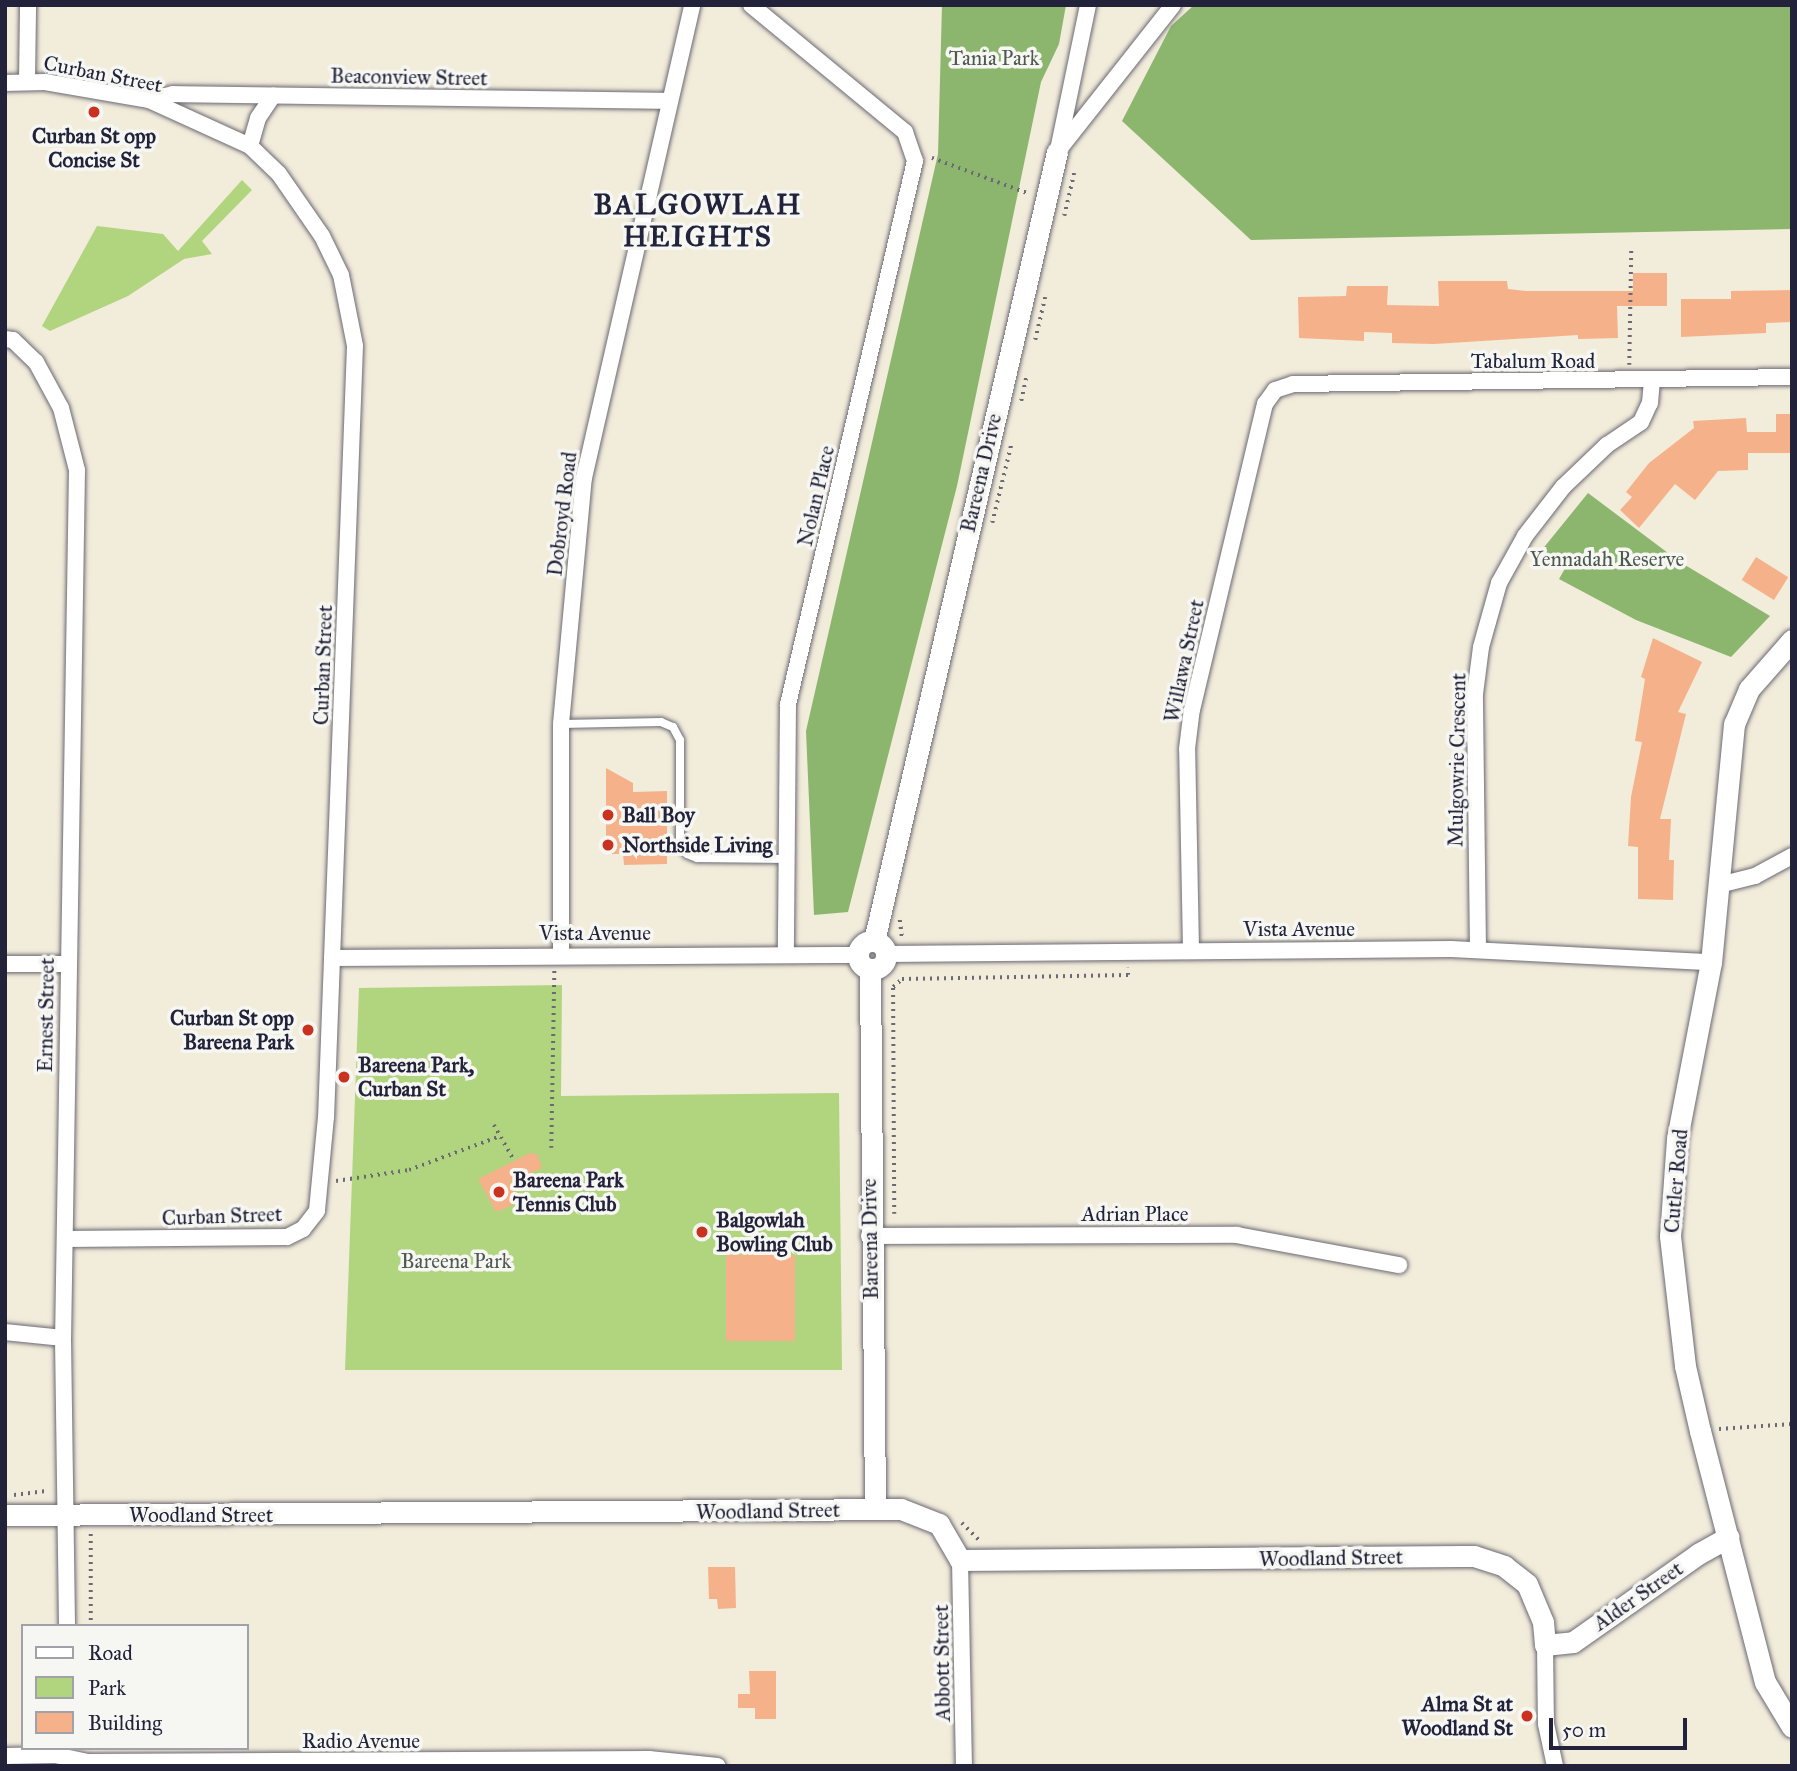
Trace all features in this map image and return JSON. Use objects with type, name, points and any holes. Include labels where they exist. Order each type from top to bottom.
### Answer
[{"type":"street","points":[[27,81],[28,5]]},
{"type":"street","name":"Dobroyd Road","points":[[561,953],[561,724],[584,478],[692,5]]},
{"type":"street","points":[[751,5],[845,79],[905,132],[914,152]]},
{"type":"street","name":"Bareena Drive","points":[[880,947],[1045,199],[1058,152],[1088,5]]},
{"type":"street","points":[[1058,152],[1106,86],[1173,5]]},
{"type":"street","points":[[1074,75],[1077,90],[1085,94],[1106,86]]},
{"type":"street","name":"Curban Street","points":[[5,83],[27,81],[149,100],[250,146],[279,174],[323,236],[341,275],[355,346],[323,1184],[312,1221],[296,1233],[275,1238],[65,1239]]},
{"type":"street","name":"Beaconview Street","points":[[149,100],[173,94],[669,101]]},
{"type":"street","points":[[250,146],[258,118],[273,96]]},
{"type":"street","name":"Nolan Place","points":[[786,954],[788,704],[913,178],[914,152]]},
{"type":"street","name":"Ernest Street","points":[[5,339],[13,340],[37,362],[61,408],[77,470],[63,1338],[66,1624]]},
{"type":"street","name":"Tabalum Road","points":[[1275,390],[1293,384],[1792,377]]},
{"type":"street","name":"Mulgowrie Crescent","points":[[1478,950],[1475,695],[1481,647],[1499,583],[1525,536],[1563,487],[1607,446],[1641,422],[1650,403],[1652,380]]},
{"type":"street","name":"Willawa Street","points":[[1191,950],[1188,749],[1192,710],[1265,404],[1275,390]]},
{"type":"street","name":"Cutler Road","points":[[1792,640],[1749,689],[1734,724],[1711,962],[1677,1139],[1670,1236],[1685,1366],[1765,1682],[1792,1727]]},
{"type":"street","points":[[1719,886],[1755,876],[1792,856]]},
{"type":"street","points":[[872,968],[881,966],[880,947]]},
{"type":"street","name":"Vista Avenue","points":[[880,947],[1127,952],[1478,950],[1711,962]]},
{"type":"street","name":"Vista Avenue","points":[[332,958],[561,953],[786,954],[872,968]]},
{"type":"street","points":[[5,964],[67,964]]},
{"type":"street","name":"Bareena Drive","points":[[872,968],[869,1236],[875,1509]]},
{"type":"street","name":"Adrian Place","points":[[869,1236],[1237,1235],[1399,1265]]},
{"type":"street","points":[[5,1332],[63,1338]]},
{"type":"street","name":"Woodland Street","points":[[5,1515],[875,1509],[926,1516],[949,1535],[960,1560],[1474,1556],[1504,1566],[1527,1584],[1536,1602],[1545,1645]]},
{"type":"street","name":"Alder Street","points":[[1545,1645],[1573,1642],[1698,1554],[1729,1537]]},
{"type":"street","name":"Abbott Street","points":[[960,1560],[964,1766]]},
{"type":"street","points":[[1545,1645],[1546,1724],[1555,1766]]},
{"type":"street","name":"Radio Avenue","points":[[5,1756],[68,1757],[89,1762],[649,1759],[718,1766]]},
{"type":"lane","points":[[561,724],[661,722],[673,727],[680,740],[680,844],[687,854],[697,858],[786,859]]},
{"type":"path","points":[[914,152],[1045,199]]},
{"type":"path","points":[[1629,381],[1631,248]]},
{"type":"path","points":[[895,1236],[893,987],[902,979],[1128,975],[1127,952]]},
{"type":"path","points":[[551,1148],[554,971],[561,953]]},
{"type":"path","points":[[872,968],[893,1008]]},
{"type":"path","points":[[922,971],[954,971],[956,978]]},
{"type":"path","points":[[494,1125],[514,1160]]},
{"type":"path","points":[[336,1181],[409,1170],[500,1136]]},
{"type":"path","points":[[1715,1430],[1792,1424]]},
{"type":"path","points":[[5,1498],[29,1490],[50,1491]]},
{"type":"path","points":[[953,1514],[987,1543]]},
{"type":"path","points":[[91,1534],[91,1624]]},
{"type":"green space","name":"Tania Park","points":[[942,5],[1066,5],[1059,44],[1041,82],[957,486],[848,912],[814,915],[806,731],[938,154]]},
{"type":"green space","points":[[1194,5],[1792,5],[1792,229],[1251,240],[1122,121],[1171,26]]},
{"type":"green space","points":[[242,180],[252,190],[202,241],[212,254],[184,259],[128,296],[50,331],[42,326],[97,226],[163,234],[178,251]]},
{"type":"green space","name":"Yennadah Reserve","points":[[1588,493],[1680,562],[1770,616],[1731,657],[1636,620],[1559,579],[1567,565],[1541,551]]},
{"type":"green space","name":"Bareena Park","points":[[562,985],[561,1096],[839,1093],[842,1370],[345,1370],[359,988]]},
{"type":"building","points":[[1633,273],[1667,273],[1667,306],[1617,306],[1618,338],[1578,339],[1578,335],[1434,344],[1392,343],[1392,333],[1364,332],[1364,341],[1299,338],[1298,297],[1346,296],[1347,286],[1388,286],[1387,305],[1439,306],[1438,281],[1507,281],[1508,289],[1526,291],[1633,291]]},
{"type":"building","points":[[1792,290],[1792,322],[1766,323],[1766,333],[1681,337],[1681,299],[1731,299],[1731,291]]},
{"type":"building","points":[[1776,414],[1792,414],[1792,453],[1748,453],[1748,470],[1718,471],[1695,500],[1675,484],[1639,528],[1620,510],[1632,497],[1626,492],[1649,463],[1694,428],[1693,421],[1746,418],[1747,432],[1776,432]]},
{"type":"building","points":[[1756,557],[1788,577],[1774,600],[1742,580]]},
{"type":"building","points":[[1653,638],[1702,662],[1678,712],[1686,714],[1660,819],[1671,819],[1669,860],[1674,860],[1673,900],[1638,899],[1638,847],[1628,846],[1631,797],[1642,742],[1635,741],[1645,679],[1641,677]]},
{"type":"building","points":[[606,768],[633,783],[633,792],[667,791],[667,864],[624,865],[623,854],[606,854]]},
{"type":"building","name":"Bareena Park Tennis Club","points":[[530,1153],[537,1154],[542,1168],[510,1182],[519,1202],[496,1212],[478,1179]]},
{"type":"building","points":[[726,1255],[795,1255],[795,1341],[726,1341]]},
{"type":"building","points":[[708,1567],[735,1567],[736,1608],[718,1609],[717,1599],[709,1599]]},
{"type":"building","points":[[749,1671],[776,1671],[776,1719],[755,1719],[755,1708],[738,1708],[738,1694],[750,1694]]},
{"type":"place","name":"Curban St opp Concise St","points":[[94,112]]},
{"type":"place","name":"Ball Boy","points":[[608,815]]},
{"type":"place","name":"Northside Living","points":[[608,845]]},
{"type":"place","name":"Curban St opp Bareena Park","points":[[308,1030]]},
{"type":"place","name":"Bareena Park, Curban St","points":[[344,1077]]},
{"type":"place","name":"Bareena Park Tennis Club","points":[[499,1192]]},
{"type":"place","name":"Balgowlah Bowling Club","points":[[702,1232]]},
{"type":"place","name":"Alma St at Woodland St","points":[[1527,1716]]},
{"type":"district","name":"BALGOWLAH HEIGHTS","points":[[698,221]]}]
